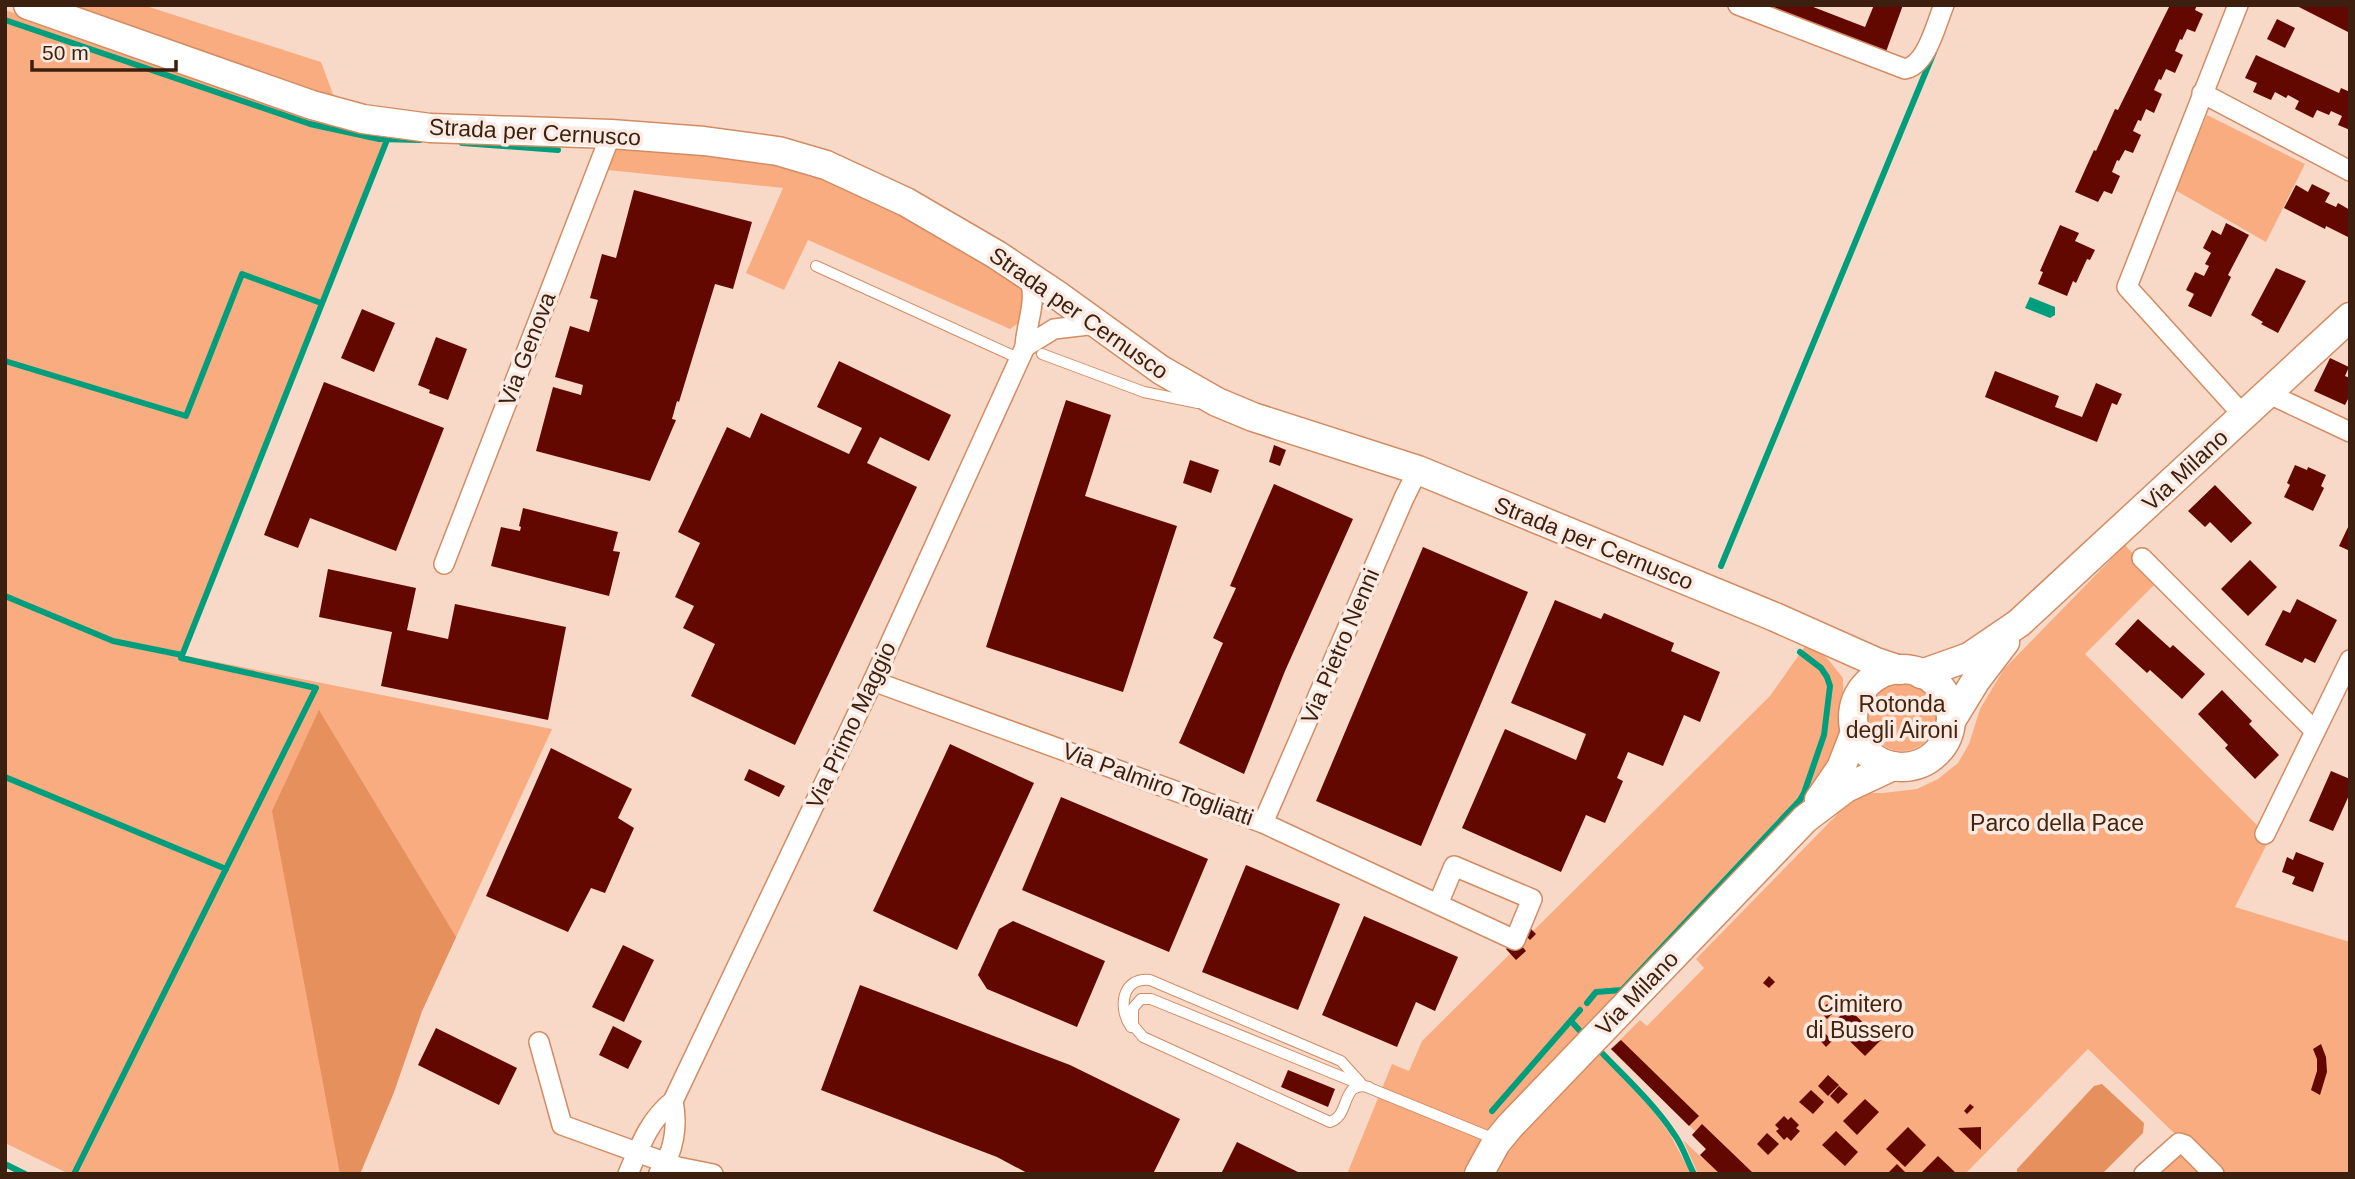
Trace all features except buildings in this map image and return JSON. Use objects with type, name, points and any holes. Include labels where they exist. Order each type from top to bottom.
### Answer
[{"type":"street","name":"Strada per Cernusco","points":[[28,5],[344,115],[430,128],[611,134],[743,145],[796,155],[826,165],[928,214],[1028,275],[1168,375],[1234,410],[1418,470],[1876,662],[1911,672]]},
{"type":"street","points":[[1738,5],[1905,69],[1915,66],[1923,56],[1944,5]]},
{"type":"street","points":[[2238,5],[2127,286],[2243,415]]},
{"type":"street","points":[[2202,93],[2350,171]]},
{"type":"street","name":"Via Genova","points":[[444,564],[611,134]]},
{"type":"street","name":"Via Primo Maggio","points":[[628,1174],[653,1121],[673,1101],[1029,354],[1033,286],[1028,275]]},
{"type":"street","points":[[1029,320],[1048,298],[1060,297],[1062,314],[1054,329],[1029,354]]},
{"type":"street","name":"Via Milano","points":[[1479,1174],[1497,1141],[1805,820],[1846,788],[1893,766],[1912,766],[1932,757],[1946,739],[1951,721],[1984,667],[2020,623],[2350,317]]},
{"type":"street","points":[[1054,329],[1097,324]]},
{"type":"street","points":[[2267,393],[2350,432]]},
{"type":"street","name":"Via Pietro Nenni","points":[[1263,822],[1418,470]]},
{"type":"street","points":[[2142,558],[2315,731]]},
{"type":"street","name":"Via Milano","points":[[1805,820],[1839,772],[1860,693],[1871,680],[1886,672],[1911,672],[1969,657],[2020,623]]},
{"type":"street","name":"Strada per Cernusco","points":[[1791,625],[1842,665],[1850,684],[1855,719]]},
{"type":"street","points":[[2265,834],[2350,660]]},
{"type":"street","points":[[1911,672],[1934,681],[1948,703],[1951,721]]},
{"type":"street","name":"Via Palmiro Togliatti","points":[[873,681],[1263,822],[1438,904],[1515,940],[1532,900],[1454,866],[1438,904]]},
{"type":"street","points":[[1855,719],[1861,746],[1882,763],[1893,766]]},
{"type":"street","points":[[539,1042],[562,1125],[638,1152],[663,1168],[713,1174]]},
{"type":"street","name":"Via Primo Maggio","points":[[663,1168],[675,1132],[673,1101]]},
{"type":"street","points":[[2144,1174],[2179,1143],[2185,1145],[2214,1174]]},
{"type":"lane","points":[[816,265],[1029,354],[1144,392],[1234,410]]},
{"type":"lane","points":[[1143,979],[1153,981],[1341,1061],[1366,1086],[1353,1088],[1338,1119],[1330,1122],[1143,1037],[1129,1026],[1123,1008],[1124,996],[1128,988],[1143,979]]},
{"type":"lane","points":[[1143,1037],[1133,1027],[1132,1013],[1137,1002],[1151,999],[1497,1141]]},
{"type":"green space","points":[[25,5],[143,5],[321,62],[340,113]]},
{"type":"green space","points":[[5,10],[304,115],[395,127],[182,655],[552,729],[422,1011],[394,1092],[360,1174],[69,1174],[5,1143]]},
{"type":"green space","points":[[2207,115],[2305,164],[2266,242],[2175,190]]},
{"type":"green space","points":[[611,136],[776,153],[1026,274],[1029,316],[1010,329],[808,240],[784,290],[746,273],[783,188],[598,169]]},
{"type":"green space","points":[[2125,545],[2158,581],[2085,654],[2270,838],[2235,907],[2350,942],[2350,1174],[2144,1174],[2180,1139],[2088,1049],[1965,1174],[1698,1174],[1683,1140],[1704,1160],[1700,1155],[1706,1149],[1692,1135],[1695,1131],[1611,1049],[1640,1020],[1647,1026],[1704,968],[1696,959],[1858,793],[1917,789],[1938,779],[1958,763],[1969,744],[1980,709],[2004,669]]},
{"type":"green space","points":[[1808,642],[1827,658],[1843,678],[1844,735],[1825,782],[1587,1041],[1650,1107],[1670,1134],[1691,1174],[1347,1174],[1392,1064],[1409,1071],[1422,1041],[1770,696]]},
{"type":"green space","name":"Rotonda degli Aironi","points":[[1909,683],[1930,698],[1936,710],[1934,730],[1926,741],[1909,751],[1895,751],[1878,741],[1870,730],[1868,710],[1878,693],[1889,685]]},
{"type":"shaded area","points":[[2030,297],[2055,307],[2055,315],[2050,318],[2025,308]]},
{"type":"shaded area","points":[[319,710],[456,937],[422,1011],[394,1092],[360,1174],[340,1174],[272,811]]},
{"type":"shaded area","points":[[2102,1084],[2144,1123],[2143,1133],[2102,1174],[2017,1174],[2017,1169],[2094,1086]]},
{"type":"waterway","points":[[5,20],[310,124],[379,139],[420,140]]},
{"type":"waterway","points":[[1721,566],[1934,52]]},
{"type":"waterway","points":[[74,1174],[316,688],[181,658],[387,140]]},
{"type":"waterway","points":[[462,143],[558,150]]},
{"type":"waterway","points":[[5,361],[186,416],[242,274],[321,303]]},
{"type":"waterway","points":[[5,596],[113,641],[182,655]]},
{"type":"waterway","points":[[1587,1003],[1596,992],[1622,990],[1800,800],[1824,735],[1830,686],[1821,668],[1800,652]]},
{"type":"waterway","points":[[5,777],[226,869]]},
{"type":"waterway","points":[[1492,1111],[1580,1010]]},
{"type":"waterway","points":[[1571,1021],[1581,1032]]},
{"type":"waterway","points":[[1603,1054],[1666,1123],[1680,1143],[1694,1174]]},
{"type":"waterway","points":[[5,1164],[25,1174]]},
{"type":"park label","name":"Parco della Pace","points":[[2057,823]]},
{"type":"park label","name":"Cimitero di Bussero","points":[[1860,1017]]}]
